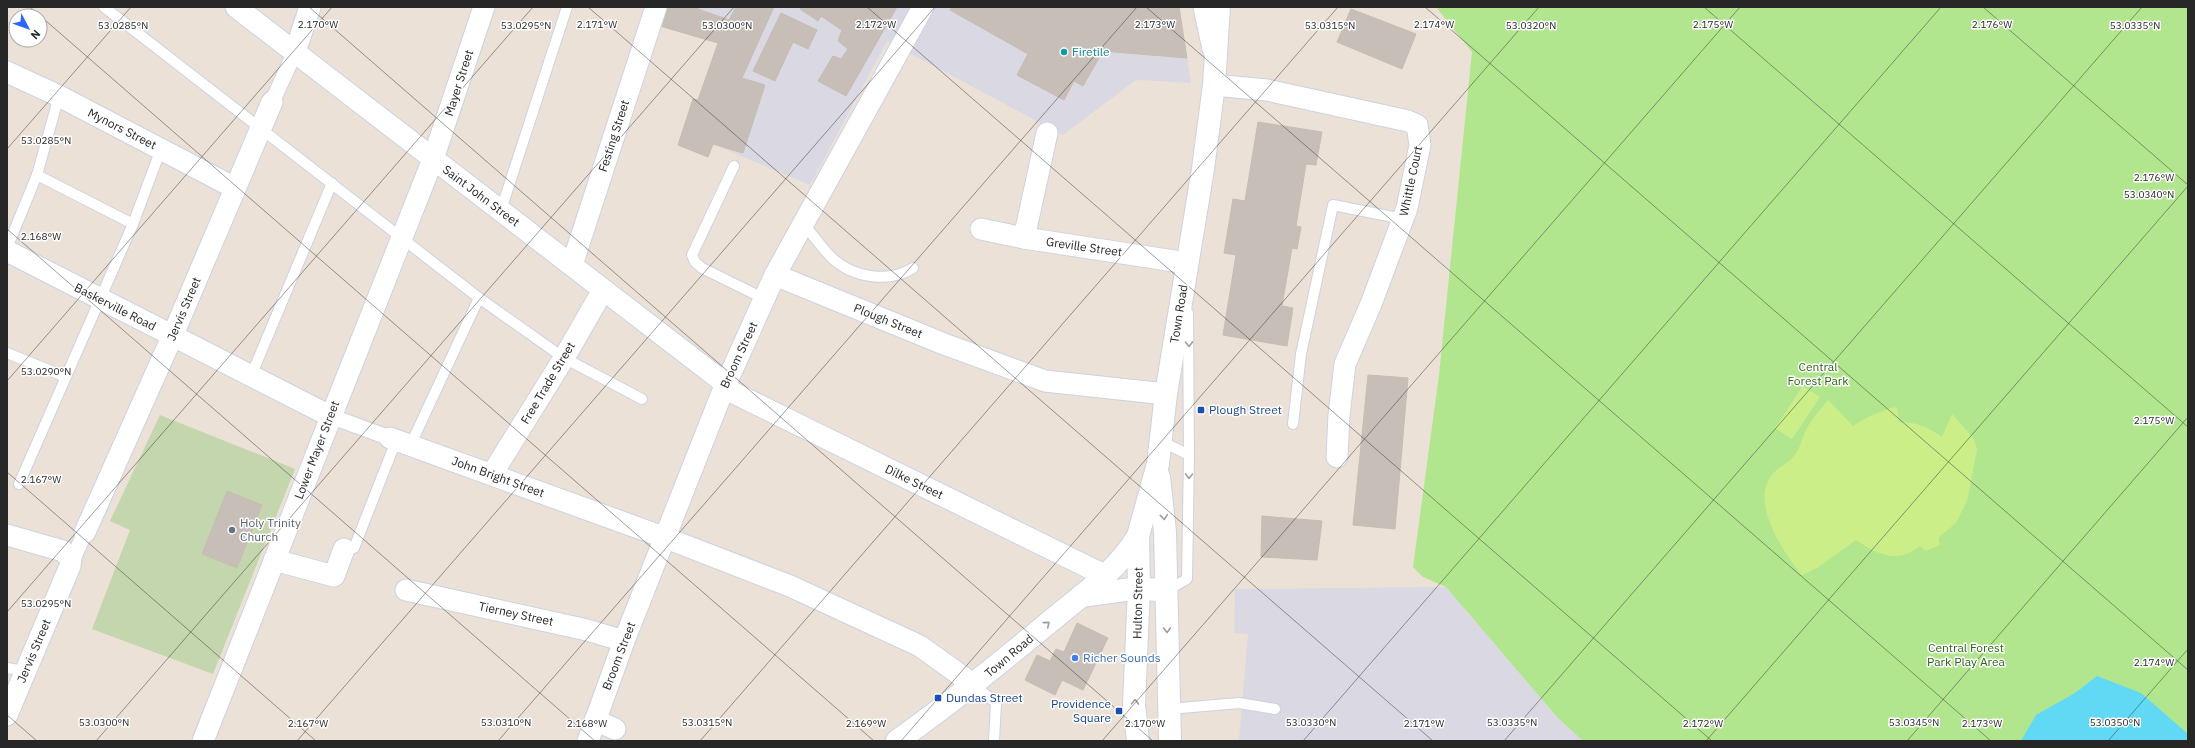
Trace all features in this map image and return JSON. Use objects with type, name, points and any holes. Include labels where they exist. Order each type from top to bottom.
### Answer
[{"type":"main road","name":"Town Road","points":[[897,741],[974,685],[1080,596],[1130,549],[1138,536],[1158,464],[1166,394],[1214,85],[1219,7]]},
{"type":"main road","points":[[1158,464],[1165,532],[1170,741]]},
{"type":"main road","name":"Hulton Street","points":[[1138,536],[1139,588],[1134,705],[1138,741]]},
{"type":"main road","points":[[1080,596],[1139,588],[1166,591]]},
{"type":"street","name":"Saint John Street","points":[[236,7],[434,160],[572,264],[602,290],[725,386]]},
{"type":"street","points":[[294,52],[310,7]]},
{"type":"street","name":"Mayer Street","points":[[434,160],[484,7]]},
{"type":"street","name":"Festing Street","points":[[572,264],[656,7]]},
{"type":"street","name":"Broom Street","points":[[588,741],[624,642],[725,386],[775,275],[923,7]]},
{"type":"street","points":[[1204,7],[1216,60]]},
{"type":"street","name":"Jervis Street","points":[[7,715],[16,670],[85,532],[172,337],[294,52]]},
{"type":"street","name":"Mynors Street","points":[[7,72],[59,96],[235,188]]},
{"type":"street","name":"Whittle Court","points":[[1214,85],[1267,90],[1408,121],[1417,125],[1420,145],[1403,219],[1371,304],[1345,364],[1338,415],[1337,457]]},
{"type":"street","points":[[1024,238],[1047,134]]},
{"type":"street","name":"Lower Mayer Street","points":[[203,741],[330,416],[434,160]]},
{"type":"street","name":"Greville Street","points":[[981,229],[1024,238],[1187,263]]},
{"type":"street","name":"Baskerville Road","points":[[7,251],[172,337],[330,416]]},
{"type":"street","name":"Plough Street","points":[[775,275],[944,344],[1045,381],[1166,394]]},
{"type":"street","name":"Free Trade Street","points":[[492,474],[564,358],[602,290]]},
{"type":"street","name":"Dilke Street","points":[[725,386],[1104,575]]},
{"type":"street","name":"John Bright Street","points":[[330,416],[666,538]]},
{"type":"street","points":[[7,535],[63,551],[70,562]]},
{"type":"street","points":[[666,538],[790,586],[920,646],[974,685]]},
{"type":"street","points":[[274,560],[334,576],[344,549]]},
{"type":"street","name":"Tierney Street","points":[[406,590],[588,630],[624,642]]},
{"type":"street","points":[[595,720],[615,729]]},
{"type":"lane","points":[[104,7],[479,298],[564,358],[642,399]]},
{"type":"lane","points":[[501,210],[567,7]]},
{"type":"lane","points":[[7,248],[37,175],[59,96]]},
{"type":"lane","points":[[19,484],[133,224],[161,149]]},
{"type":"lane","points":[[734,166],[692,255],[695,262],[702,268],[765,299]]},
{"type":"lane","points":[[37,175],[133,224]]},
{"type":"lane","points":[[252,376],[332,183]]},
{"type":"lane","points":[[1293,424],[1300,354],[1333,204],[1403,219]]},
{"type":"lane","points":[[803,224],[833,259],[849,269],[872,276],[890,277],[902,276],[913,268]]},
{"type":"lane","points":[[1166,591],[1187,579],[1190,455],[1187,263]]},
{"type":"lane","points":[[344,549],[354,548],[399,442],[479,298]]},
{"type":"lane","points":[[7,353],[66,377]]},
{"type":"lane","points":[[1161,441],[1190,455]]},
{"type":"lane","points":[[974,685],[996,703],[994,741]]},
{"type":"lane","points":[[1169,709],[1239,703],[1275,709]]},
{"type":"shaded area","points":[[667,7],[1179,7],[1191,83],[1136,80],[1063,135],[887,41],[810,185],[713,144],[708,157],[678,145],[693,99],[698,99],[718,43],[660,26]]},
{"type":"shaded area","points":[[1446,587],[1557,717],[1583,741],[1239,741],[1248,634],[1234,633],[1235,589]]},
{"type":"green space","name":"Central Forest Park","points":[[1436,7],[2188,7],[2188,741],[1583,741],[1557,717],[1446,587],[1423,577],[1413,567],[1439,375],[1472,52]]},
{"type":"green space","points":[[1803,386],[1820,397],[1792,439],[1775,428]]},
{"type":"green space","points":[[1828,400],[1853,426],[1874,414],[1897,407],[1899,422],[1922,426],[1932,430],[1942,437],[1952,414],[1974,439],[1977,450],[1967,501],[1956,523],[1938,538],[1940,545],[1926,551],[1920,546],[1912,552],[1896,556],[1872,550],[1856,540],[1817,568],[1802,575],[1795,566],[1779,543],[1773,530],[1765,503],[1765,491],[1771,475],[1795,455],[1807,428]]},
{"type":"green space","points":[[160,415],[295,469],[213,674],[92,629],[130,530],[110,521]]},
{"type":"water","points":[[2097,676],[2141,693],[2188,734],[2188,741],[2021,741],[2036,715],[2075,693]]},
{"type":"building","points":[[667,7],[699,7],[698,9],[729,20],[736,7],[774,7],[742,78],[765,85],[743,153],[713,144],[708,157],[678,145],[693,99],[698,100],[718,43],[660,26]]},
{"type":"building","points":[[801,7],[897,7],[846,96],[818,81],[833,56],[841,59],[848,49],[838,41],[842,30],[821,16],[818,21],[800,9]]},
{"type":"building","name":"Firetile","points":[[952,7],[1179,7],[1187,58],[1103,51],[1083,86],[1074,81],[1064,100],[1017,75],[1028,54],[950,10]]},
{"type":"building","points":[[1351,9],[1416,34],[1402,69],[1337,42]]},
{"type":"building","points":[[781,13],[817,30],[808,49],[793,42],[775,81],[753,71]]},
{"type":"building","points":[[1258,122],[1322,132],[1316,165],[1306,164],[1296,226],[1301,227],[1297,249],[1292,248],[1282,306],[1293,308],[1287,346],[1223,335],[1236,255],[1224,253],[1233,199],[1245,201]]},
{"type":"building","points":[[1368,375],[1408,378],[1395,529],[1353,525]]},
{"type":"building","name":"Holy Trinity Church","points":[[227,491],[262,505],[237,568],[202,554]]},
{"type":"building","points":[[1262,516],[1322,521],[1317,560],[1261,557]]},
{"type":"building","name":"Richer Sounds","points":[[1077,623],[1108,638],[1083,690],[1062,680],[1055,695],[1025,680],[1037,655],[1050,661],[1056,649],[1064,652]]},
{"type":"place","name":"Firetile","points":[[1064,52]]},
{"type":"place","name":"Plough Street","points":[[1201,410]]},
{"type":"place","name":"Holy Trinity Church","points":[[232,530]]},
{"type":"place","name":"Richer Sounds","points":[[1075,658]]},
{"type":"place","name":"Dundas Street","points":[[938,698]]},
{"type":"place","name":"Providence Square","points":[[1119,711]]},
{"type":"park label","name":"Central Forest Park Play Area","points":[[1966,655]]}]
